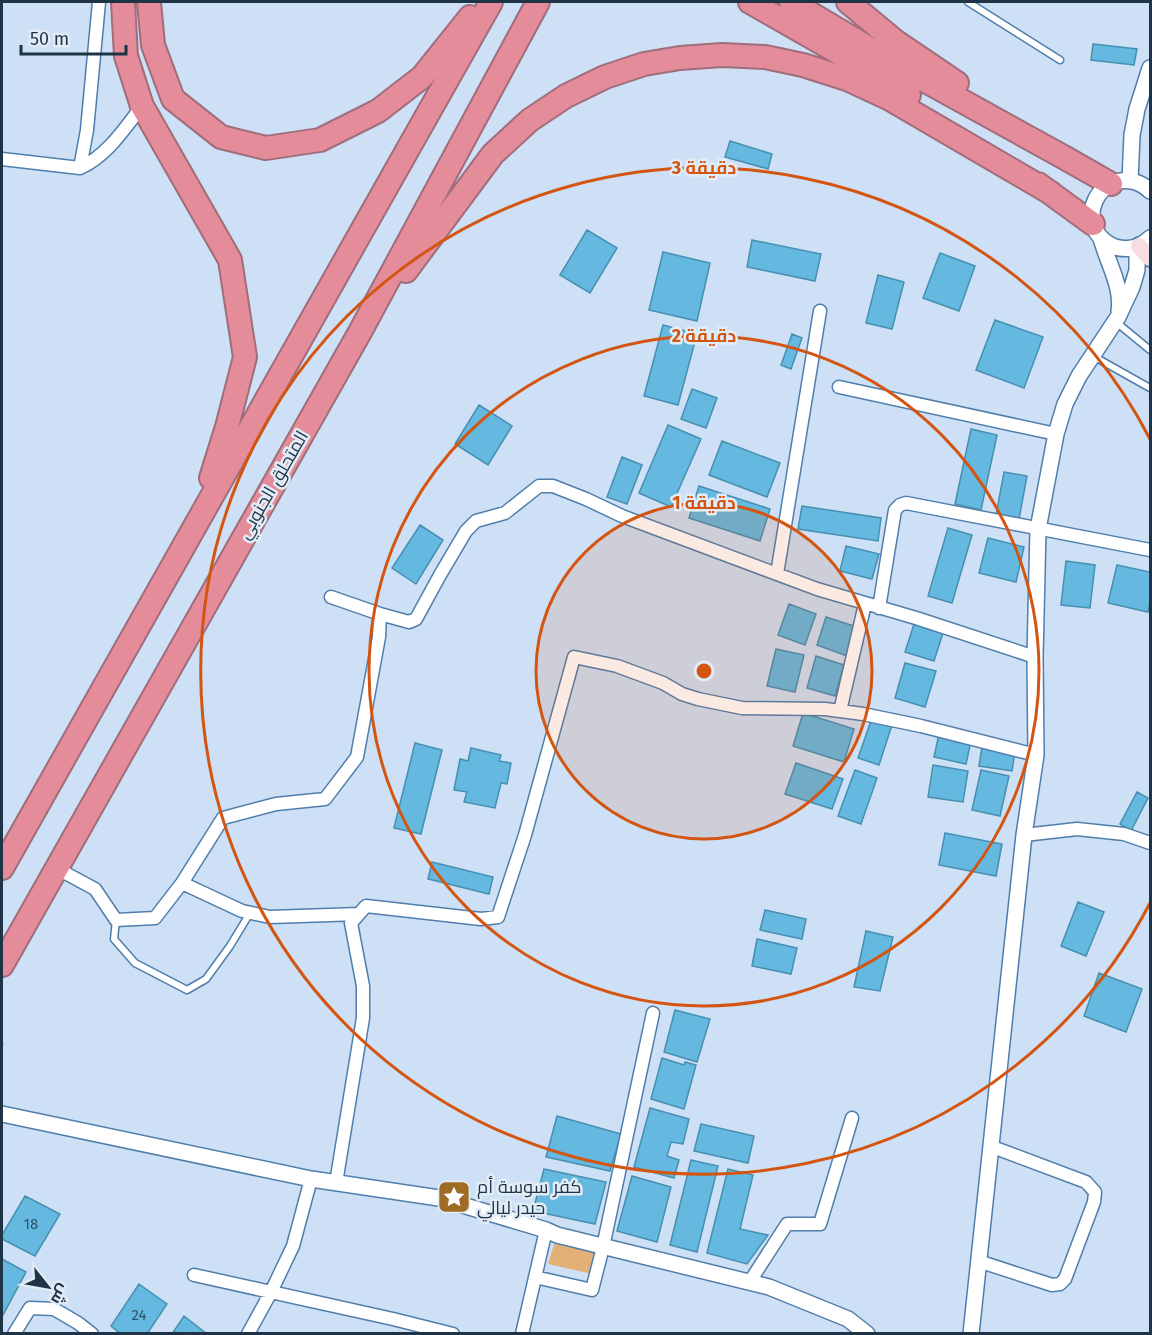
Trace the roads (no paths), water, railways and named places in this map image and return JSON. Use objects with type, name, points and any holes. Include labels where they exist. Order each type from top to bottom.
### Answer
[{"type":"highway","points":[[123,2],[126,56],[142,106],[230,260],[245,357],[199,520]]},
{"type":"highway","points":[[149,2],[153,45],[173,99],[221,137],[266,148],[320,140],[378,111],[422,77],[482,2]]},
{"type":"highway","points":[[2,868],[491,2]]},
{"type":"highway","name":"المتحلق الجنوبي","points":[[2,965],[360,332],[538,2]]},
{"type":"highway","points":[[750,2],[895,85],[1051,193],[1097,231]]},
{"type":"highway","points":[[791,2],[906,70],[1067,159],[1120,182]]},
{"type":"highway","points":[[848,2],[895,41],[1067,159]]},
{"type":"highway","points":[[360,332],[493,154],[515,133],[566,96],[605,76],[644,64],[680,58],[722,55],[765,57],[803,65],[847,79],[890,99],[1051,193]]},
{"type":"street","points":[[80,168],[87,130],[99,2]]},
{"type":"street","points":[[1120,182],[1137,109],[1150,68]]},
{"type":"street","points":[[2,159],[80,168],[91,163],[116,140],[142,106]]},
{"type":"street","points":[[1117,319],[1121,301],[1118,285],[1097,231],[1092,214],[1093,205],[1103,189],[1120,182],[1140,183],[1150,191]]},
{"type":"street","points":[[971,1334],[1024,835],[1036,755],[1035,657],[1038,529],[1056,434],[1065,404],[1079,376],[1117,319],[1132,287],[1144,248],[1117,248],[1108,244],[1097,231]]},
{"type":"street","points":[[777,574],[820,311]]},
{"type":"street","points":[[839,387],[1056,434]]},
{"type":"street","points":[[331,597],[409,622],[416,619],[466,531],[476,521],[505,513],[539,486],[553,486],[622,516],[777,574],[1035,657]]},
{"type":"street","points":[[879,608],[895,510],[906,503],[1150,550]]},
{"type":"street","points":[[840,711],[865,604]]},
{"type":"street","points":[[56,868],[95,889],[116,920],[155,918],[182,883],[223,818],[276,804],[325,799],[357,757],[379,637],[380,614]]},
{"type":"street","points":[[336,1183],[363,1018],[363,986],[351,923],[366,906],[481,920],[498,917],[525,835],[574,657],[617,666],[663,683],[682,694],[742,708],[825,709],[863,714],[1036,755]]},
{"type":"street","points":[[1024,835],[1077,829],[1124,834],[1150,843]]},
{"type":"street","points":[[182,883],[242,911],[270,916],[360,914]]},
{"type":"street","points":[[535,1277],[592,1290],[653,1013]]},
{"type":"street","points":[[2,1113],[311,1179],[439,1198],[557,1235],[769,1287],[848,1319],[867,1334]]},
{"type":"street","points":[[749,1283],[787,1224],[820,1224],[852,1118]]},
{"type":"street","points":[[978,1261],[1052,1285],[1060,1284],[1065,1279],[1094,1202],[1095,1192],[1086,1182],[990,1146]]},
{"type":"street","points":[[248,1334],[293,1246],[311,1179]]},
{"type":"street","points":[[522,1334],[546,1230]]},
{"type":"street","points":[[194,1275],[453,1334]]},
{"type":"street","points":[[15,1334],[30,1308],[54,1309],[92,1334]]},
{"type":"lane","points":[[968,2],[1060,60]]},
{"type":"lane","points":[[1117,319],[1150,350]]},
{"type":"lane","points":[[1093,356],[1150,388]]},
{"type":"lane","points":[[116,920],[114,939],[135,963],[187,990],[206,979],[230,946],[250,912]]},
{"type":"place","name":"كفر سوسة أم حيدر ليالي","points":[[454,1197]]}]
